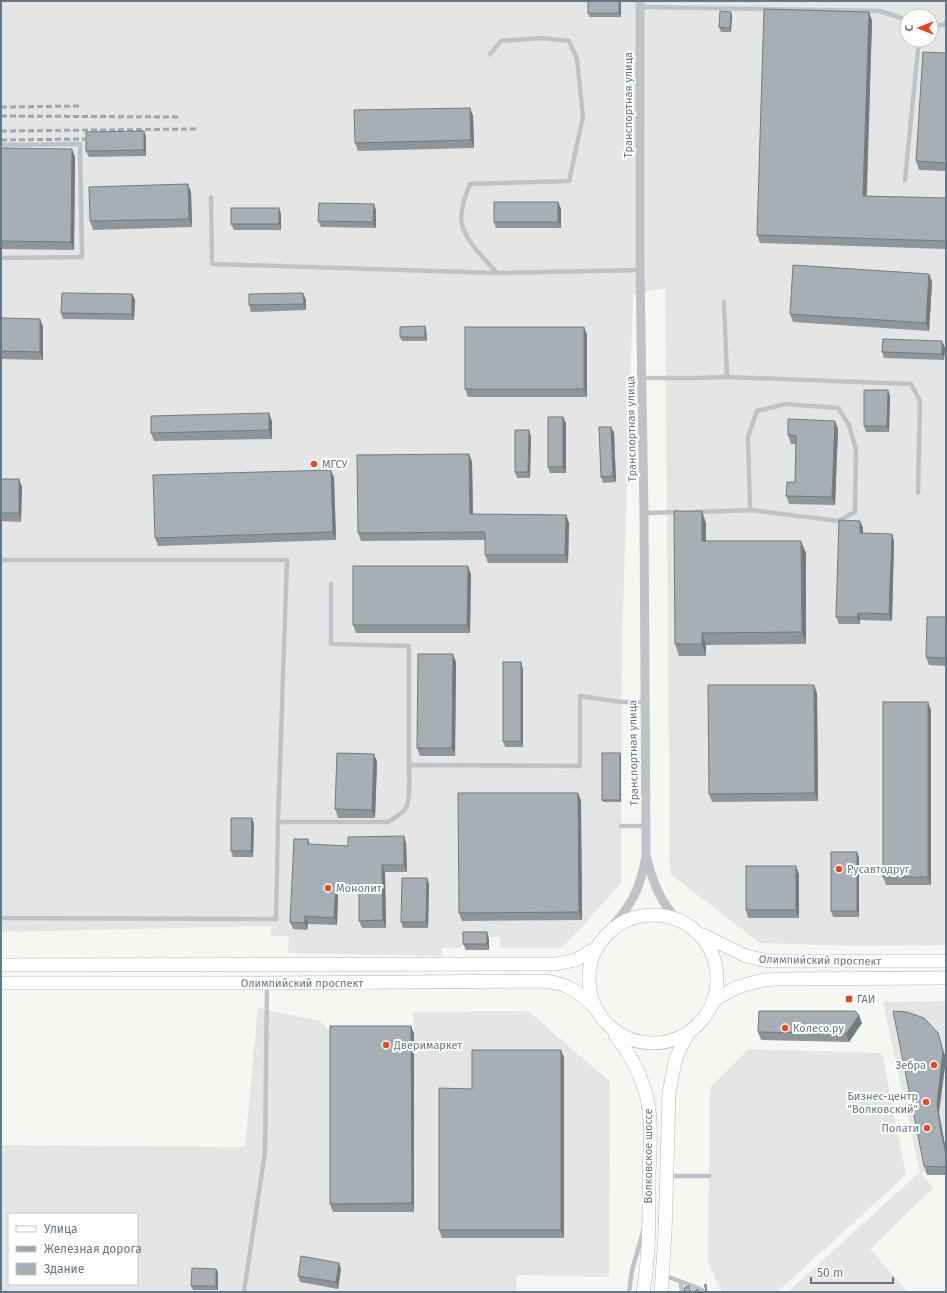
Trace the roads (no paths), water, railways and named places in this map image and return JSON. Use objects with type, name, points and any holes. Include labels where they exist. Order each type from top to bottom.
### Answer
[{"type":"main road","points":[[644,917],[660,917],[678,920],[700,933],[709,946],[716,966],[713,1001],[708,1012],[703,1020],[689,1032],[664,1041],[648,1043],[623,1037],[605,1024],[594,1008],[589,990],[589,978],[596,948],[608,931],[625,921],[644,917]]},
{"type":"main road","name":"Олимпийский проспект","points":[[700,933],[746,956],[768,961],[946,961]]},
{"type":"main road","name":"Олимпийский проспект","points":[[1,965],[556,964],[576,960],[596,948]]},
{"type":"main road","name":"Олимпийский проспект","points":[[713,1001],[727,991],[738,986],[773,979],[946,978]]},
{"type":"main road","name":"Олимпийский проспект","points":[[1,983],[545,981],[558,982],[574,989],[594,1008]]},
{"type":"main road","name":"Волковское шоссе","points":[[612,1030],[632,1059],[645,1091],[648,1105],[650,1154],[644,1292]]},
{"type":"main road","name":"Волковское шоссе","points":[[661,1292],[663,1275],[670,1088],[675,1061],[680,1047],[689,1032]]},
{"type":"street","name":"Транспортная улица","points":[[608,931],[623,914],[633,899],[640,883],[646,856],[644,513],[640,270],[640,4]]},
{"type":"street","name":"Транспортная улица","points":[[646,856],[659,896],[665,906],[678,920]]},
{"type":"lane","points":[[640,4],[880,11],[899,17]]},
{"type":"lane","points":[[490,54],[501,41],[542,38],[569,41],[577,59],[583,118],[569,181],[470,184],[464,202],[462,224],[472,245],[497,273]]},
{"type":"lane","points":[[905,180],[919,48]]},
{"type":"lane","points":[[1,145],[80,144],[82,257],[1,258]]},
{"type":"lane","points":[[211,197],[212,264],[497,273],[640,270]]},
{"type":"lane","points":[[724,302],[727,377]]},
{"type":"lane","points":[[642,378],[727,377],[911,384],[920,401],[918,493]]},
{"type":"lane","points":[[689,512],[750,510],[838,521],[855,512],[856,449],[849,425],[838,408],[786,404],[757,411],[748,437],[750,510]]},
{"type":"lane","points":[[644,513],[682,512]]},
{"type":"lane","points":[[1,560],[287,560],[276,919],[1,918]]},
{"type":"lane","points":[[278,822],[388,822],[402,812],[406,807],[408,797],[409,765],[409,646],[331,644],[331,584]]},
{"type":"lane","points":[[409,765],[580,766],[580,696],[621,702],[645,702]]},
{"type":"lane","points":[[621,826],[646,826]]},
{"type":"lane","points":[[244,1292],[265,1152],[267,983]]},
{"type":"lane","points":[[667,1176],[709,1176]]},
{"type":"lane","points":[[629,1292],[638,1244],[648,1216]]},
{"type":"lane","points":[[663,1275],[693,1286],[702,1290],[703,1292]]},
{"type":"lane","points":[[681,1282],[682,1292]]},
{"type":"lane","points":[[693,1286],[694,1292]]},
{"type":"railway","points":[[1,107],[82,106]]},
{"type":"railway","points":[[1,116],[179,117]]},
{"type":"railway","points":[[1,131],[197,129]]},
{"type":"railway","points":[[1,140],[85,139]]},
{"type":"place","name":"МГСУ","points":[[314,464]]},
{"type":"place","name":"Русавтодруг","points":[[839,869]]},
{"type":"place","name":"Монолит","points":[[328,888]]},
{"type":"place","name":"ГАИ","points":[[849,999]]},
{"type":"place","name":"Колесо.ру","points":[[785,1028]]},
{"type":"place","name":"Дверимаркет","points":[[386,1045]]},
{"type":"place","name":"Зебра","points":[[934,1065]]},
{"type":"place","name":"Бизнес-центр \"Волковский\"","points":[[926,1102]]},
{"type":"place","name":"Полати","points":[[927,1128]]}]
